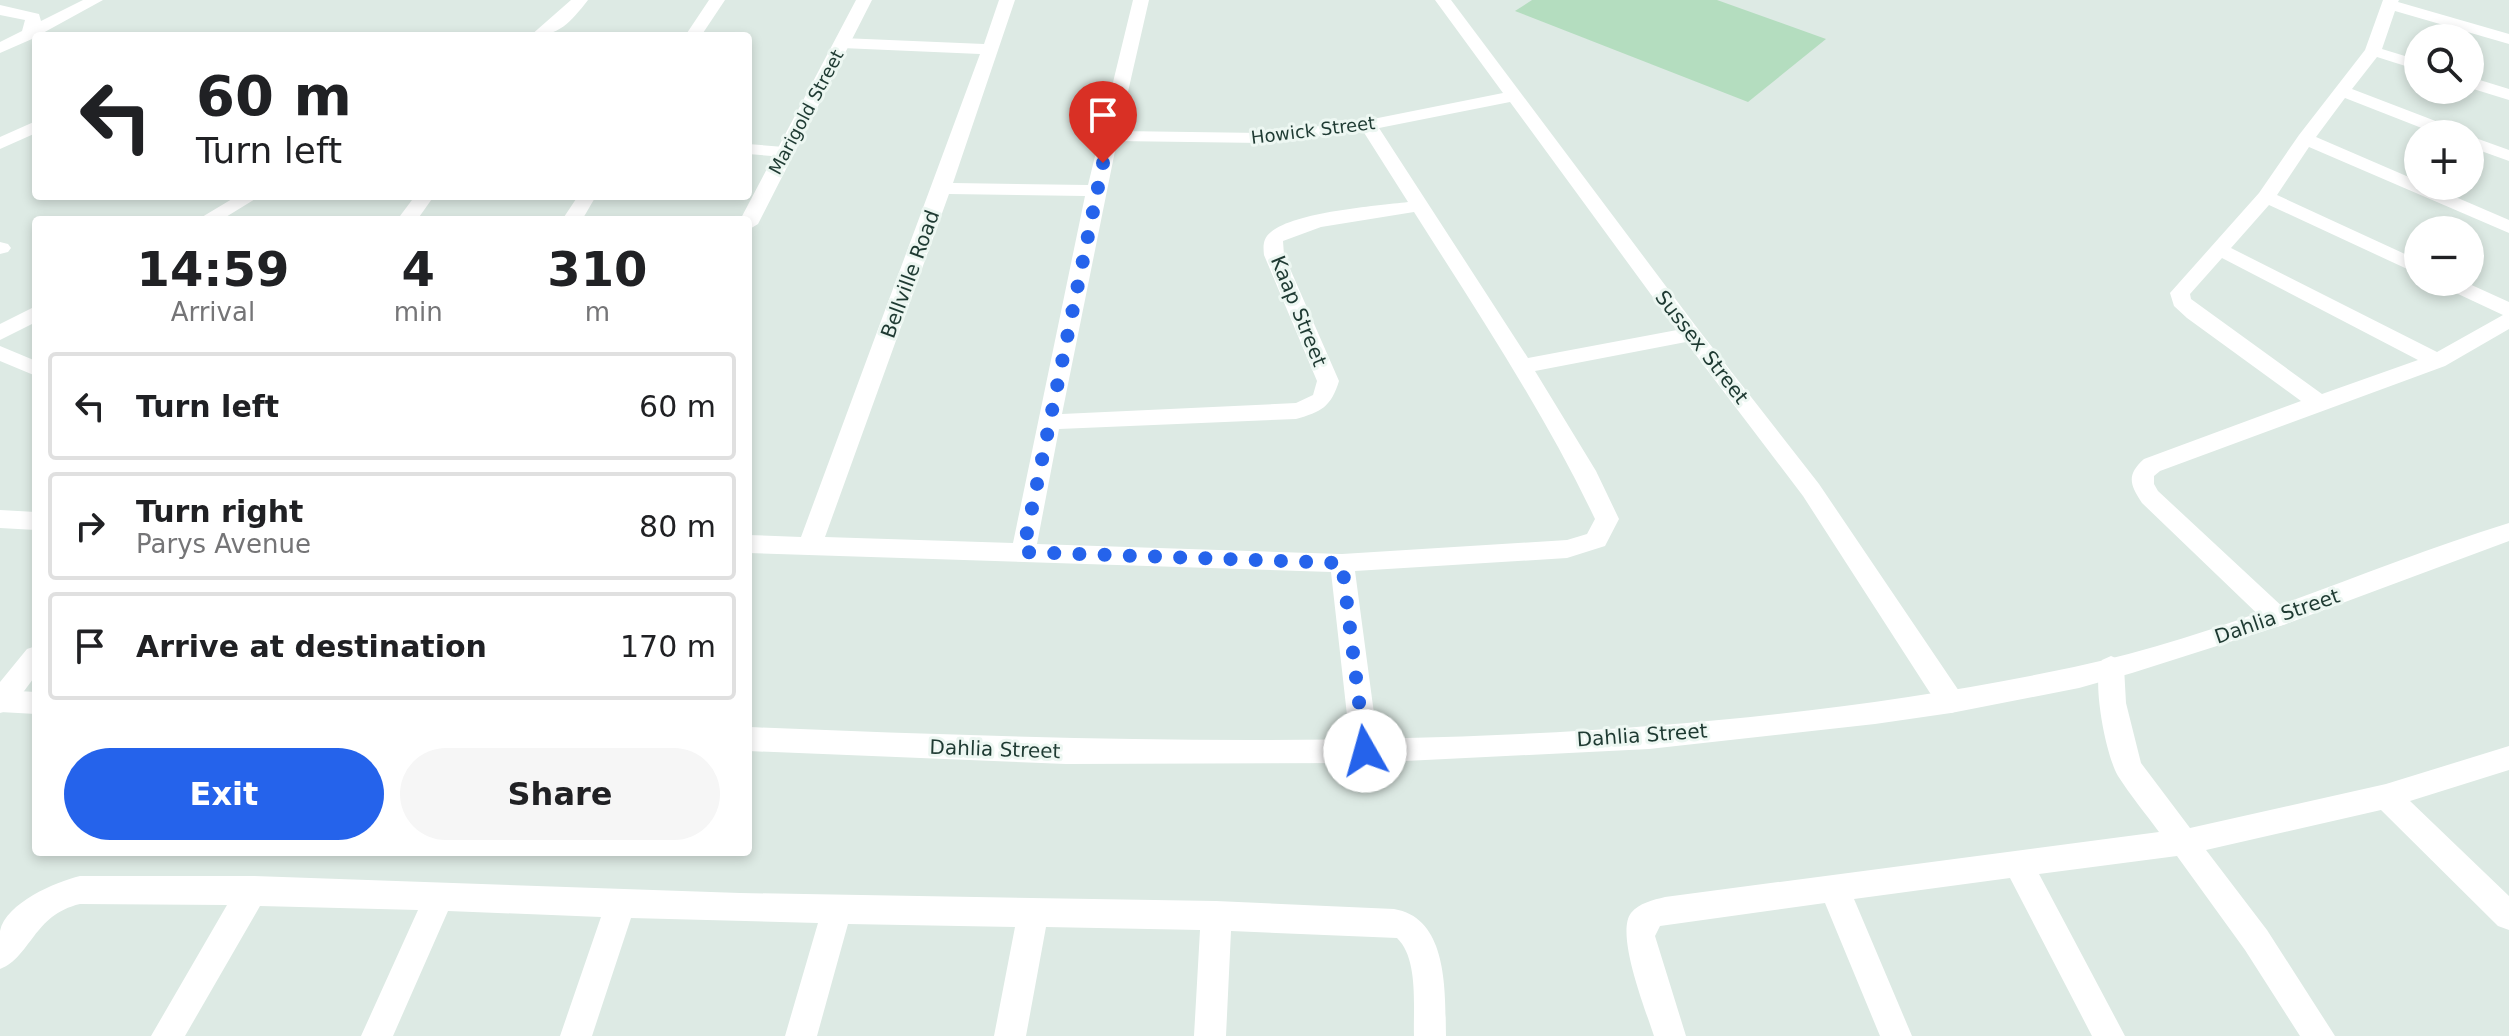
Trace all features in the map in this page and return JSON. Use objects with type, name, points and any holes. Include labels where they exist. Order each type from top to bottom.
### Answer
[{"type":"street","points":[[34,32],[95,0]]},
{"type":"street","points":[[544,32],[558,23],[580,0]]},
{"type":"street","points":[[696,32],[717,0]]},
{"type":"street","name":"Marigold Street","points":[[752,216],[864,0]]},
{"type":"street","name":"Bellville Road","points":[[809,547],[942,188],[1007,0]]},
{"type":"street","points":[[1023,552],[1096,191],[1141,0]]},
{"type":"street","name":"Sussex Street","points":[[1443,0],[1811,490],[1951,702]]},
{"type":"street","points":[[2321,404],[2181,301],[2184,285],[2221,250],[2266,197],[2305,139],[2373,51],[2390,2],[2509,39]]},
{"type":"street","points":[[0,10],[33,17],[33,27],[26,36]]},
{"type":"street","points":[[0,48],[32,33]]},
{"type":"street","points":[[842,43],[990,49]]},
{"type":"street","points":[[2373,51],[2404,61]]},
{"type":"street","points":[[2484,87],[2509,95]]},
{"type":"street","points":[[2342,91],[2417,120]]},
{"type":"street","name":"Howick Street","points":[[1110,136],[1262,138],[1368,125],[1514,96]]},
{"type":"street","points":[[0,121],[32,131]]},
{"type":"street","points":[[752,544],[1342,563],[1567,549],[1596,540],[1607,519],[1600,500],[1522,366],[1368,125]]},
{"type":"street","points":[[0,144],[32,131]]},
{"type":"street","points":[[2305,139],[2509,227]]},
{"type":"street","points":[[2484,146],[2509,156]]},
{"type":"street","points":[[752,149],[784,152]]},
{"type":"street","points":[[942,188],[1096,191]]},
{"type":"street","points":[[2266,197],[2404,261]]},
{"type":"street","points":[[214,216],[244,200]]},
{"type":"street","name":"Kaap Street","points":[[1050,422],[1207,418],[1296,411],[1314,406],[1327,391],[1328,381],[1274,255],[1273,243],[1277,236],[1301,225],[1419,206]]},
{"type":"street","points":[[2221,250],[2437,361]]},
{"type":"street","points":[[2478,296],[2509,310]]},
{"type":"street","points":[[0,333],[32,315]]},
{"type":"street","points":[[2277,617],[2160,507],[2142,485],[2143,473],[2152,465],[2230,434],[2437,361],[2509,320]]},
{"type":"street","points":[[1522,366],[1691,334]]},
{"type":"street","points":[[0,353],[32,367]]},
{"type":"street","points":[[0,519],[32,521]]},
{"type":"street","name":"Dahlia Street","points":[[752,739],[1066,752],[1365,751],[1649,737],[1951,702],[2111,667],[2277,617],[2509,532]]},
{"type":"street","points":[[1342,563],[1365,751]]},
{"type":"street","points":[[0,701],[32,661]]},
{"type":"street","points":[[2111,667],[2113,703],[2128,767],[2256,940],[2319,1036]]},
{"type":"street","points":[[0,701],[32,703]]},
{"type":"street","points":[[1670,1036],[1640,936],[1645,919],[1665,911],[2183,842],[2386,796],[2509,758]]},
{"type":"street","points":[[2386,796],[2509,916]]},
{"type":"street","points":[[2018,864],[2109,1036]]},
{"type":"street","points":[[1834,888],[1896,1036]]},
{"type":"street","points":[[0,954],[26,917],[60,894],[80,890],[253,890],[620,904],[1216,915],[1381,922],[1406,926],[1416,935],[1426,971],[1430,1036]]},
{"type":"street","points":[[167,1036],[253,890]]},
{"type":"street","points":[[377,1036],[439,898]]},
{"type":"street","points":[[576,1036],[620,904]]},
{"type":"street","points":[[801,1036],[837,910]]},
{"type":"street","points":[[1010,1036],[1033,913]]},
{"type":"street","points":[[1210,1036],[1216,915]]},
{"type":"green space","points":[[1532,0],[1717,0],[1826,39],[1748,102],[1515,11]]},
{"type":"route","points":[[1103,163],[1023,552],[1342,563],[1365,751]]}]
